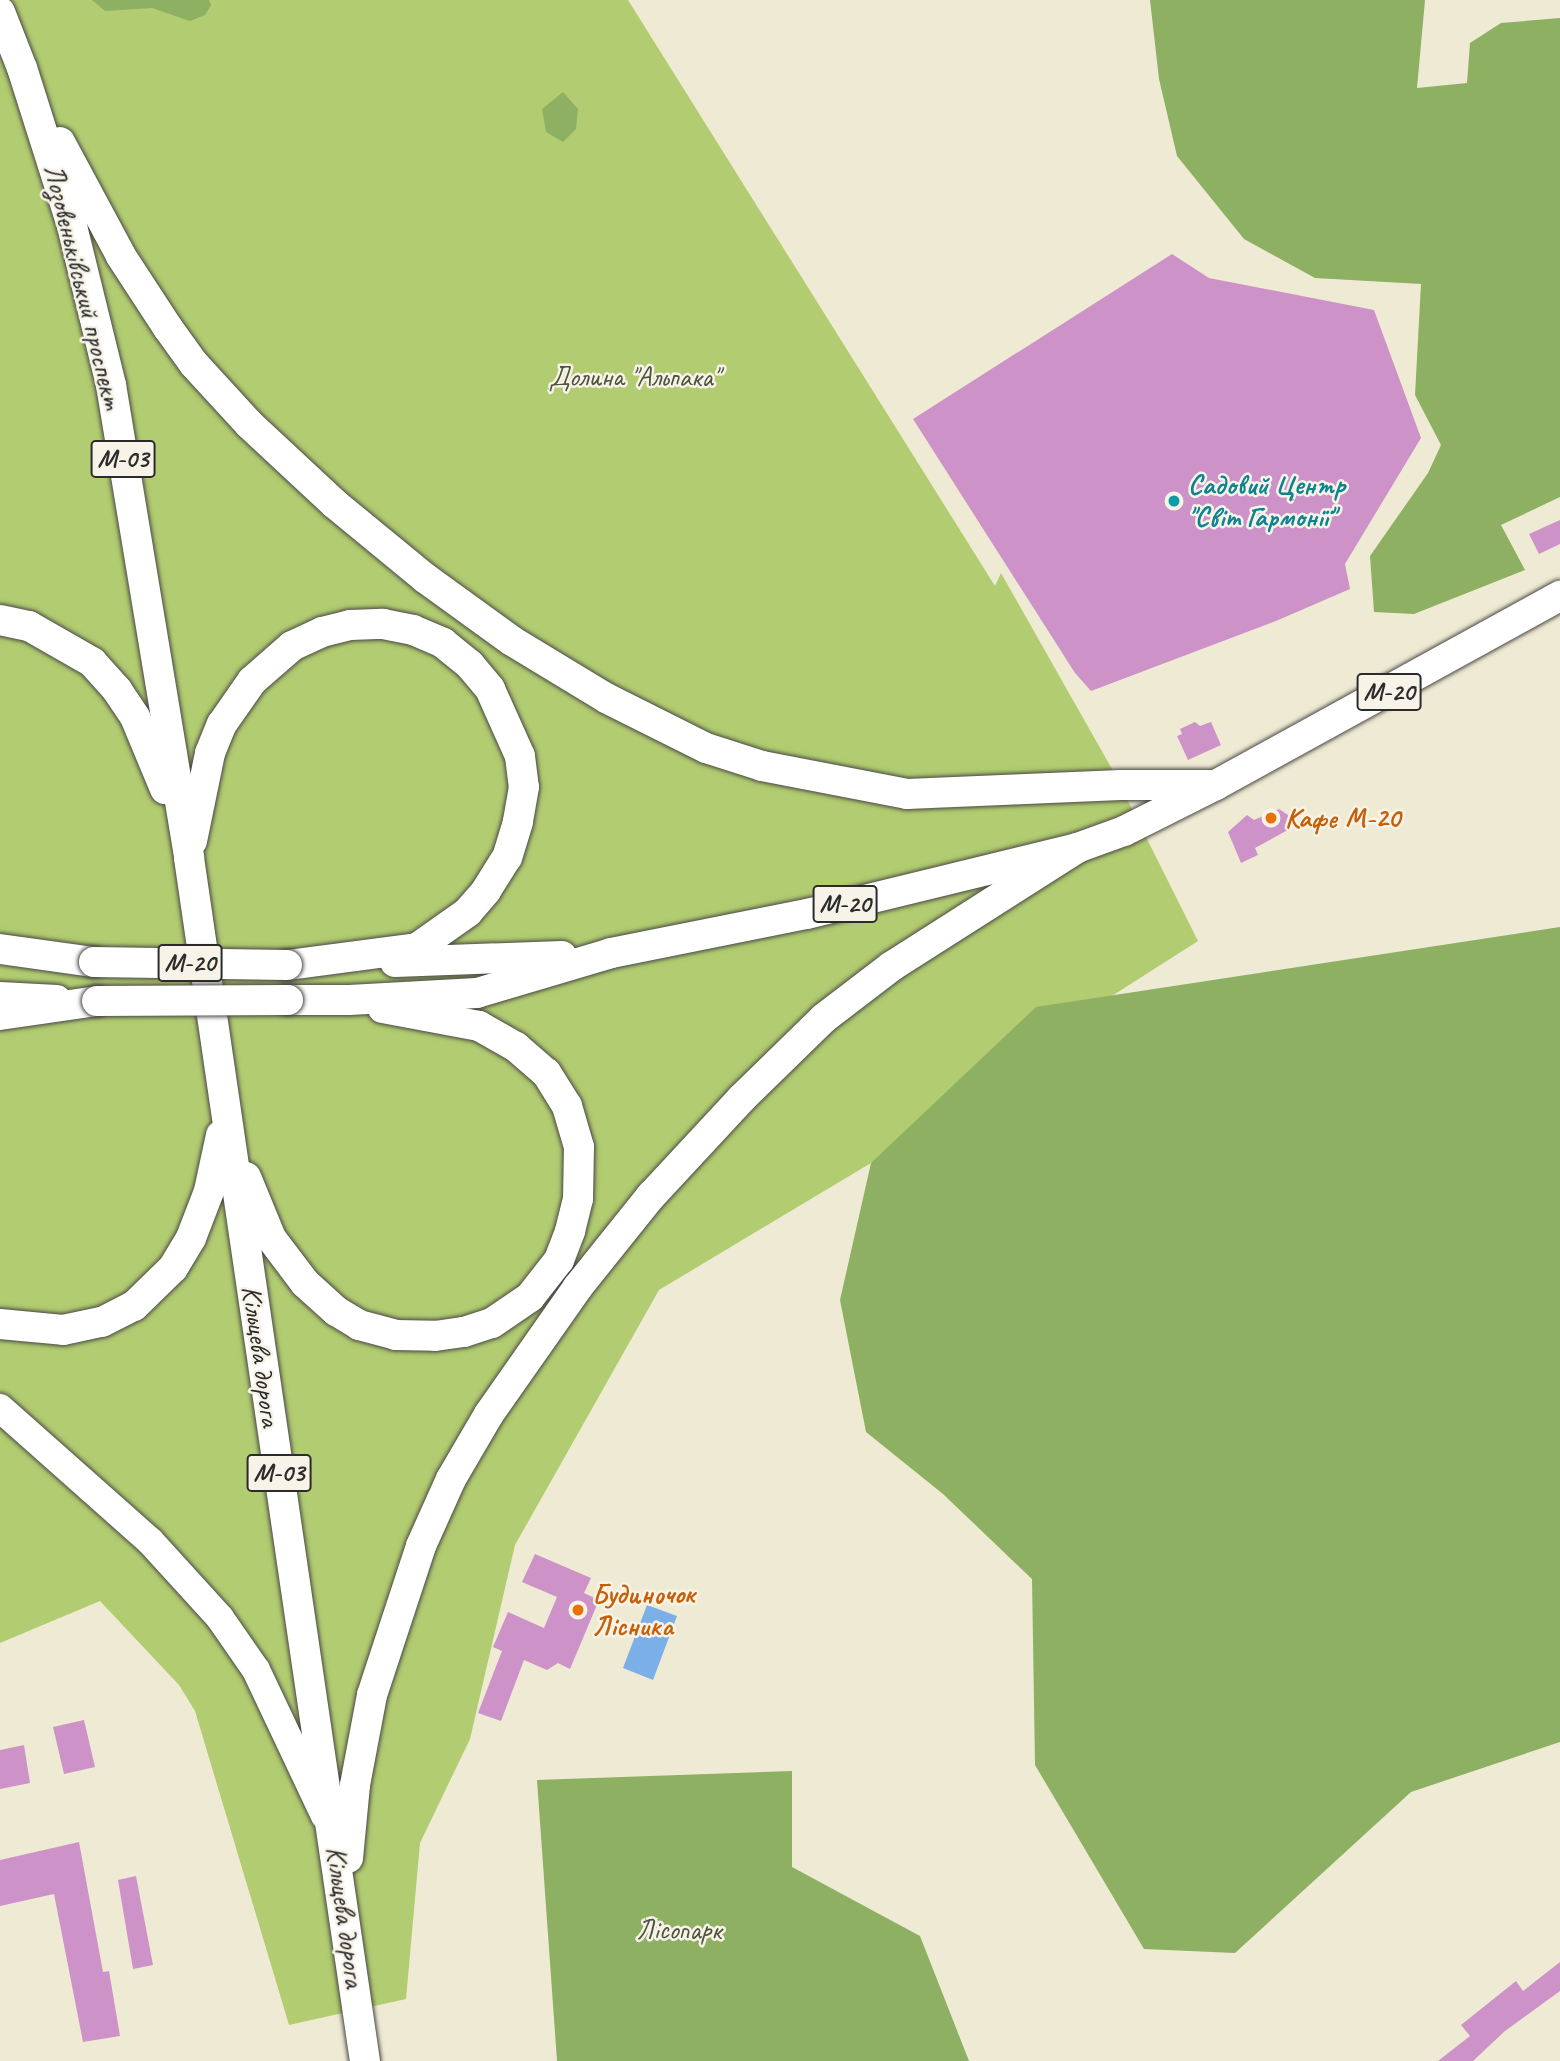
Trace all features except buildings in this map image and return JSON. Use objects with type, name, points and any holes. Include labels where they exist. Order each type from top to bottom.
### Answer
[{"type":"highway","name":"Лозовеньківський проспект","points":[[0,12],[22,68],[72,226],[111,385],[189,859]]},
{"type":"highway","points":[[22,68],[121,256],[168,328],[219,392],[335,504],[425,579],[559,670],[606,698],[706,748],[762,766],[816,779],[908,793],[1121,785],[1216,785]]},
{"type":"highway","name":"М-20","points":[[97,1001],[349,1000],[477,993],[611,953],[807,914],[1077,848],[1125,831],[1216,785],[1560,596]]},
{"type":"highway","points":[[0,620],[29,626],[72,650],[92,662],[117,690],[135,717],[159,772],[189,859]]},
{"type":"highway","points":[[189,859],[210,753],[222,724],[251,681],[292,646],[322,632],[350,625],[383,624],[413,631],[443,643],[470,665],[490,689],[520,756],[524,787],[519,822],[507,858],[486,891],[468,912],[417,948],[287,965]]},
{"type":"highway","points":[[347,1925],[348,1849],[355,1785],[372,1695],[421,1546],[451,1479],[489,1414],[578,1287],[651,1196],[741,1099],[824,1018],[892,966],[1077,848]]},
{"type":"highway","name":"Кільцева дорога","points":[[189,859],[365,2061]]},
{"type":"highway","points":[[0,948],[94,962]]},
{"type":"highway","name":"М-20","points":[[94,962],[287,965],[611,953]]},
{"type":"highway","points":[[225,1114],[252,1195],[271,1238],[305,1283],[336,1311],[359,1325],[396,1335],[435,1336],[492,1323],[530,1297],[558,1260],[570,1231],[578,1199],[579,1147],[567,1106],[545,1073],[516,1047],[478,1026],[349,1000]]},
{"type":"highway","points":[[0,1015],[97,1001]]},
{"type":"highway","points":[[0,1324],[23,1329],[63,1330],[102,1322],[134,1306],[159,1283],[173,1268],[199,1219],[209,1191],[225,1114]]},
{"type":"main road","points":[[0,962],[94,962]]},
{"type":"main road","points":[[0,996],[97,1001]]},
{"type":"main road","points":[[0,1408],[150,1541],[220,1618],[256,1670],[332,1832]]},
{"type":"green space","name":"Долина \"Альпака\"","points":[[0,0],[628,0],[995,586],[1001,573],[1112,769],[1198,941],[1032,1047],[871,1163],[659,1290],[515,1545],[470,1739],[420,1843],[406,1999],[289,2025],[195,1711],[179,1685],[100,1601],[0,1643]]},
{"type":"green space","points":[[92,0],[209,0],[211,5],[205,15],[190,21],[152,8],[105,11]]},
{"type":"green space","points":[[1150,0],[1425,0],[1417,88],[1467,83],[1470,43],[1501,23],[1560,18],[1560,497],[1501,525],[1525,570],[1414,614],[1374,612],[1370,556],[1428,473],[1441,445],[1415,395],[1421,284],[1315,278],[1244,239],[1177,156],[1159,79]]},
{"type":"green space","points":[[563,92],[578,109],[576,129],[563,142],[546,132],[542,109]]},
{"type":"green space","points":[[1560,927],[1560,1742],[1411,1792],[1235,1953],[1144,1949],[1035,1765],[1032,1579],[943,1494],[866,1432],[840,1300],[871,1163],[1036,1007]]},
{"type":"green space","name":"Лісопарк","points":[[792,1771],[792,1867],[920,1936],[969,2061],[557,2061],[537,1780]]},
{"type":"water","points":[[647,1605],[677,1616],[653,1680],[623,1668]]},
{"type":"place","name":"Садовий Центр \"Світ Гармонії\"","points":[[1174,501]]},
{"type":"place","name":"Кафе М-20","points":[[1271,818]]},
{"type":"place","name":"Будиночок Лісника","points":[[578,1610]]}]
